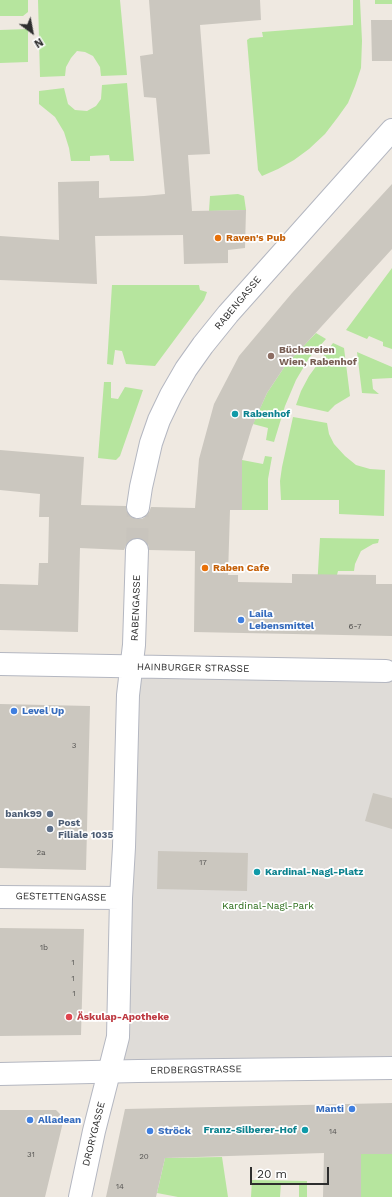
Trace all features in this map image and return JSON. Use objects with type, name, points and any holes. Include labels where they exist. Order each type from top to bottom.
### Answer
[{"type":"street","name":"RABENGASSE","points":[[138,507],[142,480],[151,443],[172,394],[186,369],[228,314],[392,130]]},
{"type":"street","name":"RABENGASSE","points":[[132,666],[137,550]]},
{"type":"street","name":"HAINBURGER STRASSE","points":[[0,664],[386,671]]},
{"type":"street","points":[[110,1072],[118,1037],[128,695],[132,666]]},
{"type":"street","name":"GESTETTENGASSE","points":[[0,897],[121,898]]},
{"type":"street","name":"ERDBERGSTRASSE","points":[[0,1074],[392,1068]]},
{"type":"street","name":"DRORYGASSE","points":[[80,1197],[94,1131],[110,1072]]},
{"type":"green space","points":[[0,0],[28,0],[28,12],[23,16],[0,16]]},
{"type":"green space","points":[[38,0],[120,0],[127,75],[101,76],[100,67],[93,56],[85,52],[77,51],[66,67],[65,76],[40,77]]},
{"type":"green space","points":[[353,0],[360,0],[362,41],[361,68],[348,103],[325,134],[309,149],[294,160],[262,176],[258,170],[247,40],[250,38],[263,37],[262,32],[353,25]]},
{"type":"green space","points":[[375,0],[392,0],[392,4],[375,4]]},
{"type":"green space","points":[[28,29],[28,62],[0,63],[0,30]]},
{"type":"green space","points":[[127,83],[134,161],[110,161],[109,155],[90,156],[90,161],[71,161],[64,132],[55,117],[39,104],[39,91],[64,88],[68,104],[75,110],[87,111],[96,106],[101,99],[102,85]]},
{"type":"green space","points":[[238,194],[244,196],[246,210],[209,211],[210,196]]},
{"type":"green space","points":[[392,268],[392,349],[383,346],[383,342],[369,336],[367,339],[346,330]]},
{"type":"green space","points":[[112,285],[199,285],[200,290],[207,292],[204,300],[155,366],[126,364],[122,351],[115,350],[113,365],[107,364]]},
{"type":"green space","points":[[316,333],[326,339],[309,358],[296,380],[285,406],[274,442],[266,440],[268,428],[253,424],[267,393],[287,363]]},
{"type":"green space","points":[[333,343],[344,348],[350,396],[335,405],[328,412],[296,405],[309,376]]},
{"type":"green space","points":[[357,352],[392,367],[392,378],[372,379],[373,389],[379,394],[362,393]]},
{"type":"green space","points":[[104,382],[111,382],[111,398],[118,399],[125,387],[143,390],[120,456],[116,460],[98,458]]},
{"type":"green space","points":[[293,417],[327,423],[329,434],[334,444],[356,465],[370,469],[385,470],[384,516],[339,514],[339,500],[281,500],[280,481],[282,467]]},
{"type":"green space","points":[[265,456],[272,457],[268,479],[268,510],[242,510],[242,460],[263,464]]},
{"type":"green space","points":[[320,538],[379,539],[378,543],[373,544],[361,551],[355,564],[354,571],[338,571],[337,575],[317,588]]},
{"type":"green space","points":[[361,1154],[392,1154],[392,1197],[361,1197]]},
{"type":"green space","points":[[222,1157],[228,1197],[178,1197],[157,1193],[165,1158]]},
{"type":"green space","points":[[252,1180],[307,1181],[307,1197],[299,1197],[299,1183],[281,1183],[280,1197],[251,1197]]},
{"type":"shaded area","name":"Kardinal-Nagl-Platz","points":[[132,666],[392,667],[392,1068],[110,1072]]},
{"type":"building","points":[[149,0],[260,0],[261,20],[200,25],[210,154],[188,155],[192,211],[246,210],[245,248],[228,250],[228,263],[184,264],[183,235],[95,236],[97,284],[0,280],[0,236],[59,240],[58,182],[99,181],[99,198],[165,194],[156,98],[144,97],[140,56],[153,54]]},
{"type":"building","points":[[371,20],[392,20],[392,61],[372,61]]},
{"type":"building","name":"Rabenhof","points":[[392,184],[392,249],[287,363],[267,393],[252,427],[242,460],[242,510],[230,510],[228,575],[238,575],[238,582],[292,583],[292,574],[376,575],[376,584],[392,584],[392,636],[194,632],[195,551],[149,550],[148,544],[144,540],[137,538],[131,539],[127,543],[124,550],[80,548],[78,632],[0,630],[0,584],[38,585],[39,563],[48,563],[49,517],[39,517],[40,494],[0,490],[0,450],[84,457],[81,505],[126,506],[127,512],[130,516],[137,519],[142,519],[148,515],[151,507],[195,508],[199,459],[214,404],[239,356],[292,293]]},
{"type":"building","points":[[0,704],[90,706],[86,870],[0,868]]},
{"type":"building","points":[[373,793],[392,798],[392,829],[365,821]]},
{"type":"building","points":[[158,851],[248,853],[247,891],[157,889]]},
{"type":"building","points":[[0,928],[84,929],[81,1035],[0,1036]]},
{"type":"building","points":[[392,1103],[392,1154],[361,1154],[361,1197],[323,1197],[324,1153],[165,1158],[156,1197],[106,1197],[125,1109]]},
{"type":"building","points":[[0,1110],[56,1110],[64,1118],[45,1197],[0,1197]]},
{"type":"tunnel","points":[[137,550],[138,507]]},
{"type":"place","name":"Raven's Pub","points":[[218,238]]},
{"type":"place","name":"Büchereien Wien, Rabenhof","points":[[271,356]]},
{"type":"place","name":"Rabenhof","points":[[235,414]]},
{"type":"place","name":"Raben Cafe","points":[[205,568]]},
{"type":"place","name":"Laila Lebensmittel","points":[[241,620]]},
{"type":"place","name":"Level Up","points":[[14,711]]},
{"type":"place","name":"bank99","points":[[50,814]]},
{"type":"place","name":"Post Filiale 1035","points":[[50,829]]},
{"type":"place","name":"Kardinal-Nagl-Platz","points":[[257,872]]},
{"type":"place","name":"Äskulap-Apotheke","points":[[69,1017]]},
{"type":"place","name":"Manti","points":[[352,1109]]},
{"type":"place","name":"Alladean","points":[[30,1120]]},
{"type":"place","name":"Franz-Silberer-Hof","points":[[305,1130]]},
{"type":"place","name":"Ströck","points":[[150,1131]]},
{"type":"park label","name":"Kardinal-Nagl-Park","points":[[268,906]]}]
